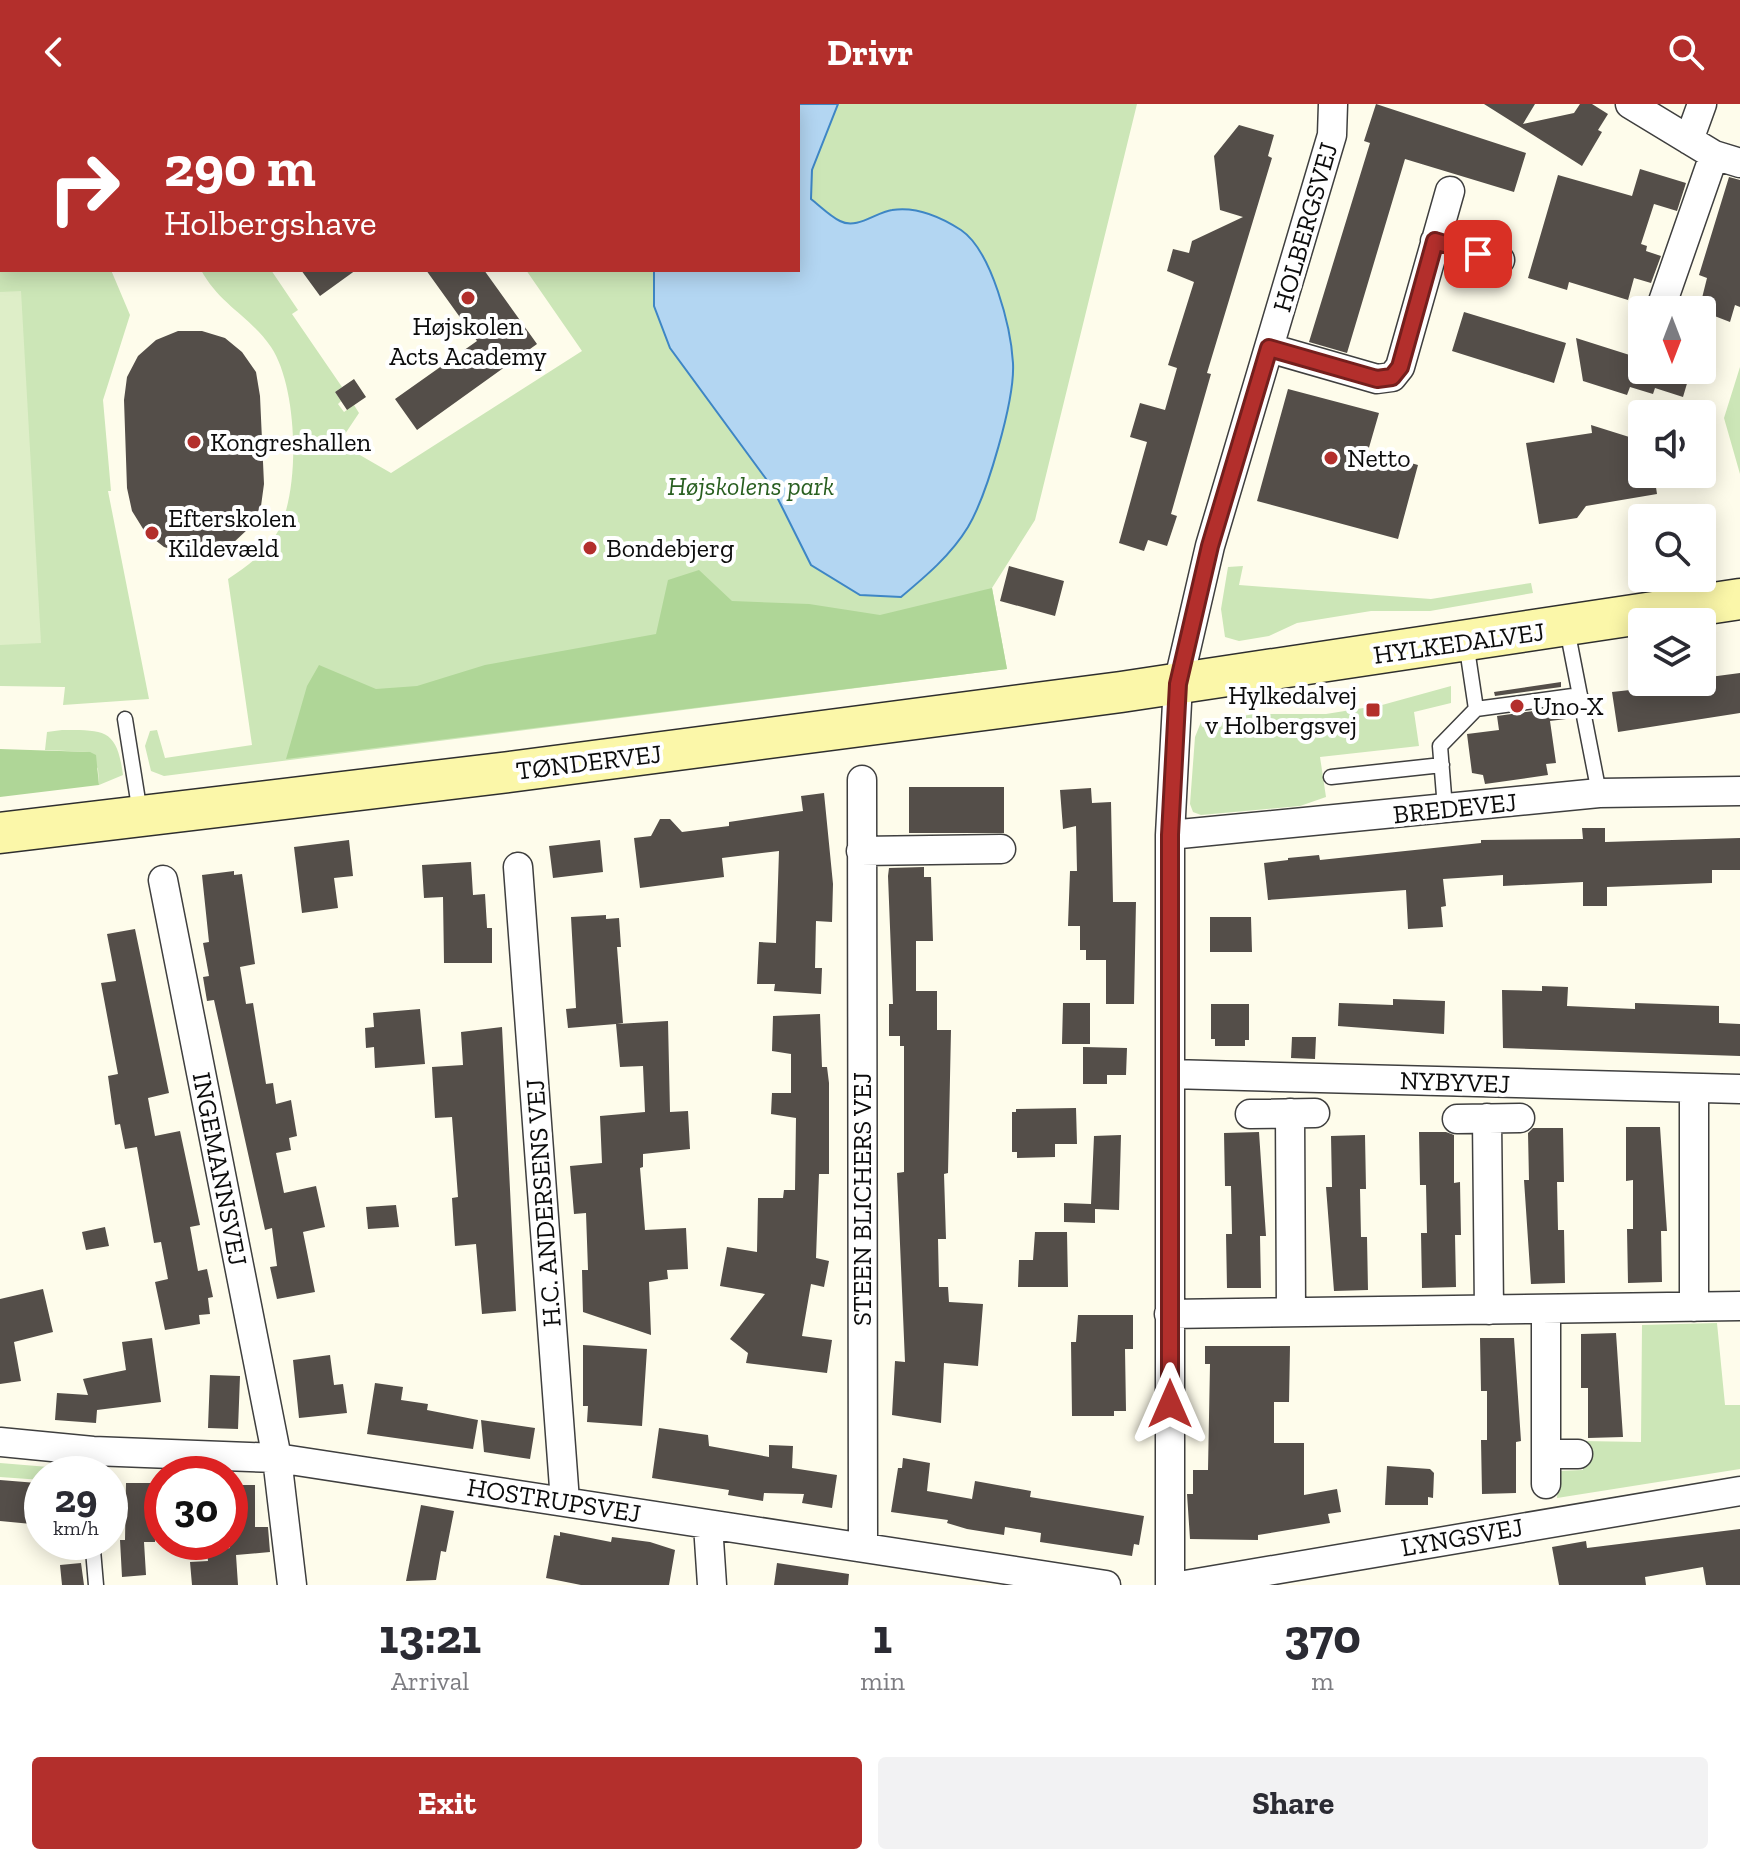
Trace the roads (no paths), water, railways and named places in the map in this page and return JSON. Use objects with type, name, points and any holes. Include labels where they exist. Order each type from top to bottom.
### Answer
[{"type":"street","name":"HOLBERGSVEJ","points":[[1170,1585],[1170,835],[1178,684],[1210,546],[1332,135],[1333,104]]},
{"type":"street","points":[[1630,104],[1727,159],[1666,296]]},
{"type":"street","points":[[1689,140],[1702,104]]},
{"type":"street","points":[[1269,348],[1377,379],[1392,377],[1400,367],[1450,191]]},
{"type":"street","points":[[1435,241],[1500,260]]},
{"type":"street","name":"HYLKEDALVEJ","points":[[1178,684],[1740,599]]},
{"type":"street","name":"TØNDERVEJ","points":[[0,833],[525,770],[1178,684]]},
{"type":"street","name":"STEEN BLICHERS VEJ","points":[[862,780],[863,1547]]},
{"type":"street","name":"BREDEVEJ","points":[[1170,835],[1599,793],[1740,791]]},
{"type":"street","points":[[861,851],[1001,849]]},
{"type":"street","name":"H.C. ANDERSENS VEJ","points":[[518,867],[534,903],[565,1501]]},
{"type":"street","name":"INGEMANNSVEJ","points":[[163,880],[277,1458],[292,1585]]},
{"type":"street","name":"NYBYVEJ","points":[[1170,1074],[1740,1089]]},
{"type":"street","points":[[1694,1088],[1694,1307]]},
{"type":"street","points":[[1250,1114],[1303,1113],[1291,1312]]},
{"type":"street","points":[[1487,1118],[1489,1310]]},
{"type":"street","points":[[1457,1119],[1520,1118]]},
{"type":"street","points":[[1169,1314],[1740,1306]]},
{"type":"street","points":[[1546,1309],[1546,1484]]},
{"type":"street","name":"HOSTRUPSVEJ","points":[[0,1442],[93,1451],[277,1458],[863,1547],[1038,1579],[1106,1585]]},
{"type":"street","points":[[1546,1454],[1578,1454]]},
{"type":"street","name":"LYNGSVEJ","points":[[1185,1585],[1740,1491]]},
{"type":"street","points":[[708,1525],[712,1585]]},
{"type":"lane","points":[[1566,627],[1599,793]]},
{"type":"lane","points":[[1466,641],[1476,709]]},
{"type":"lane","points":[[1445,808],[1440,746],[1476,709],[1580,695]]},
{"type":"lane","points":[[125,719],[140,816]]},
{"type":"lane","points":[[1331,777],[1442,765]]},
{"type":"lane","points":[[94,1560],[96,1585]]},
{"type":"water","points":[[800,104],[838,104],[812,170],[811,199],[846,223],[860,222],[886,211],[901,209],[928,214],[961,230],[982,255],[1004,311],[1013,363],[1005,423],[975,512],[968,527],[946,556],[901,597],[860,595],[811,565],[772,487],[670,348],[654,306],[654,272],[800,272]]},
{"type":"place","name":"Højskolen Acts Academy","points":[[468,298]]},
{"type":"place","name":"Kongreshallen","points":[[194,442]]},
{"type":"place","name":"Netto","points":[[1331,458]]},
{"type":"place","name":"Efterskolen Kildevæld","points":[[152,533]]},
{"type":"place","name":"Bondebjerg","points":[[590,548]]},
{"type":"place","name":"Uno-X","points":[[1517,706]]},
{"type":"place","name":"Hylkedalvej v Holbergsvej","points":[[1373,710]]},
{"type":"park label","name":"Højskolens park","points":[[751,486]]}]
